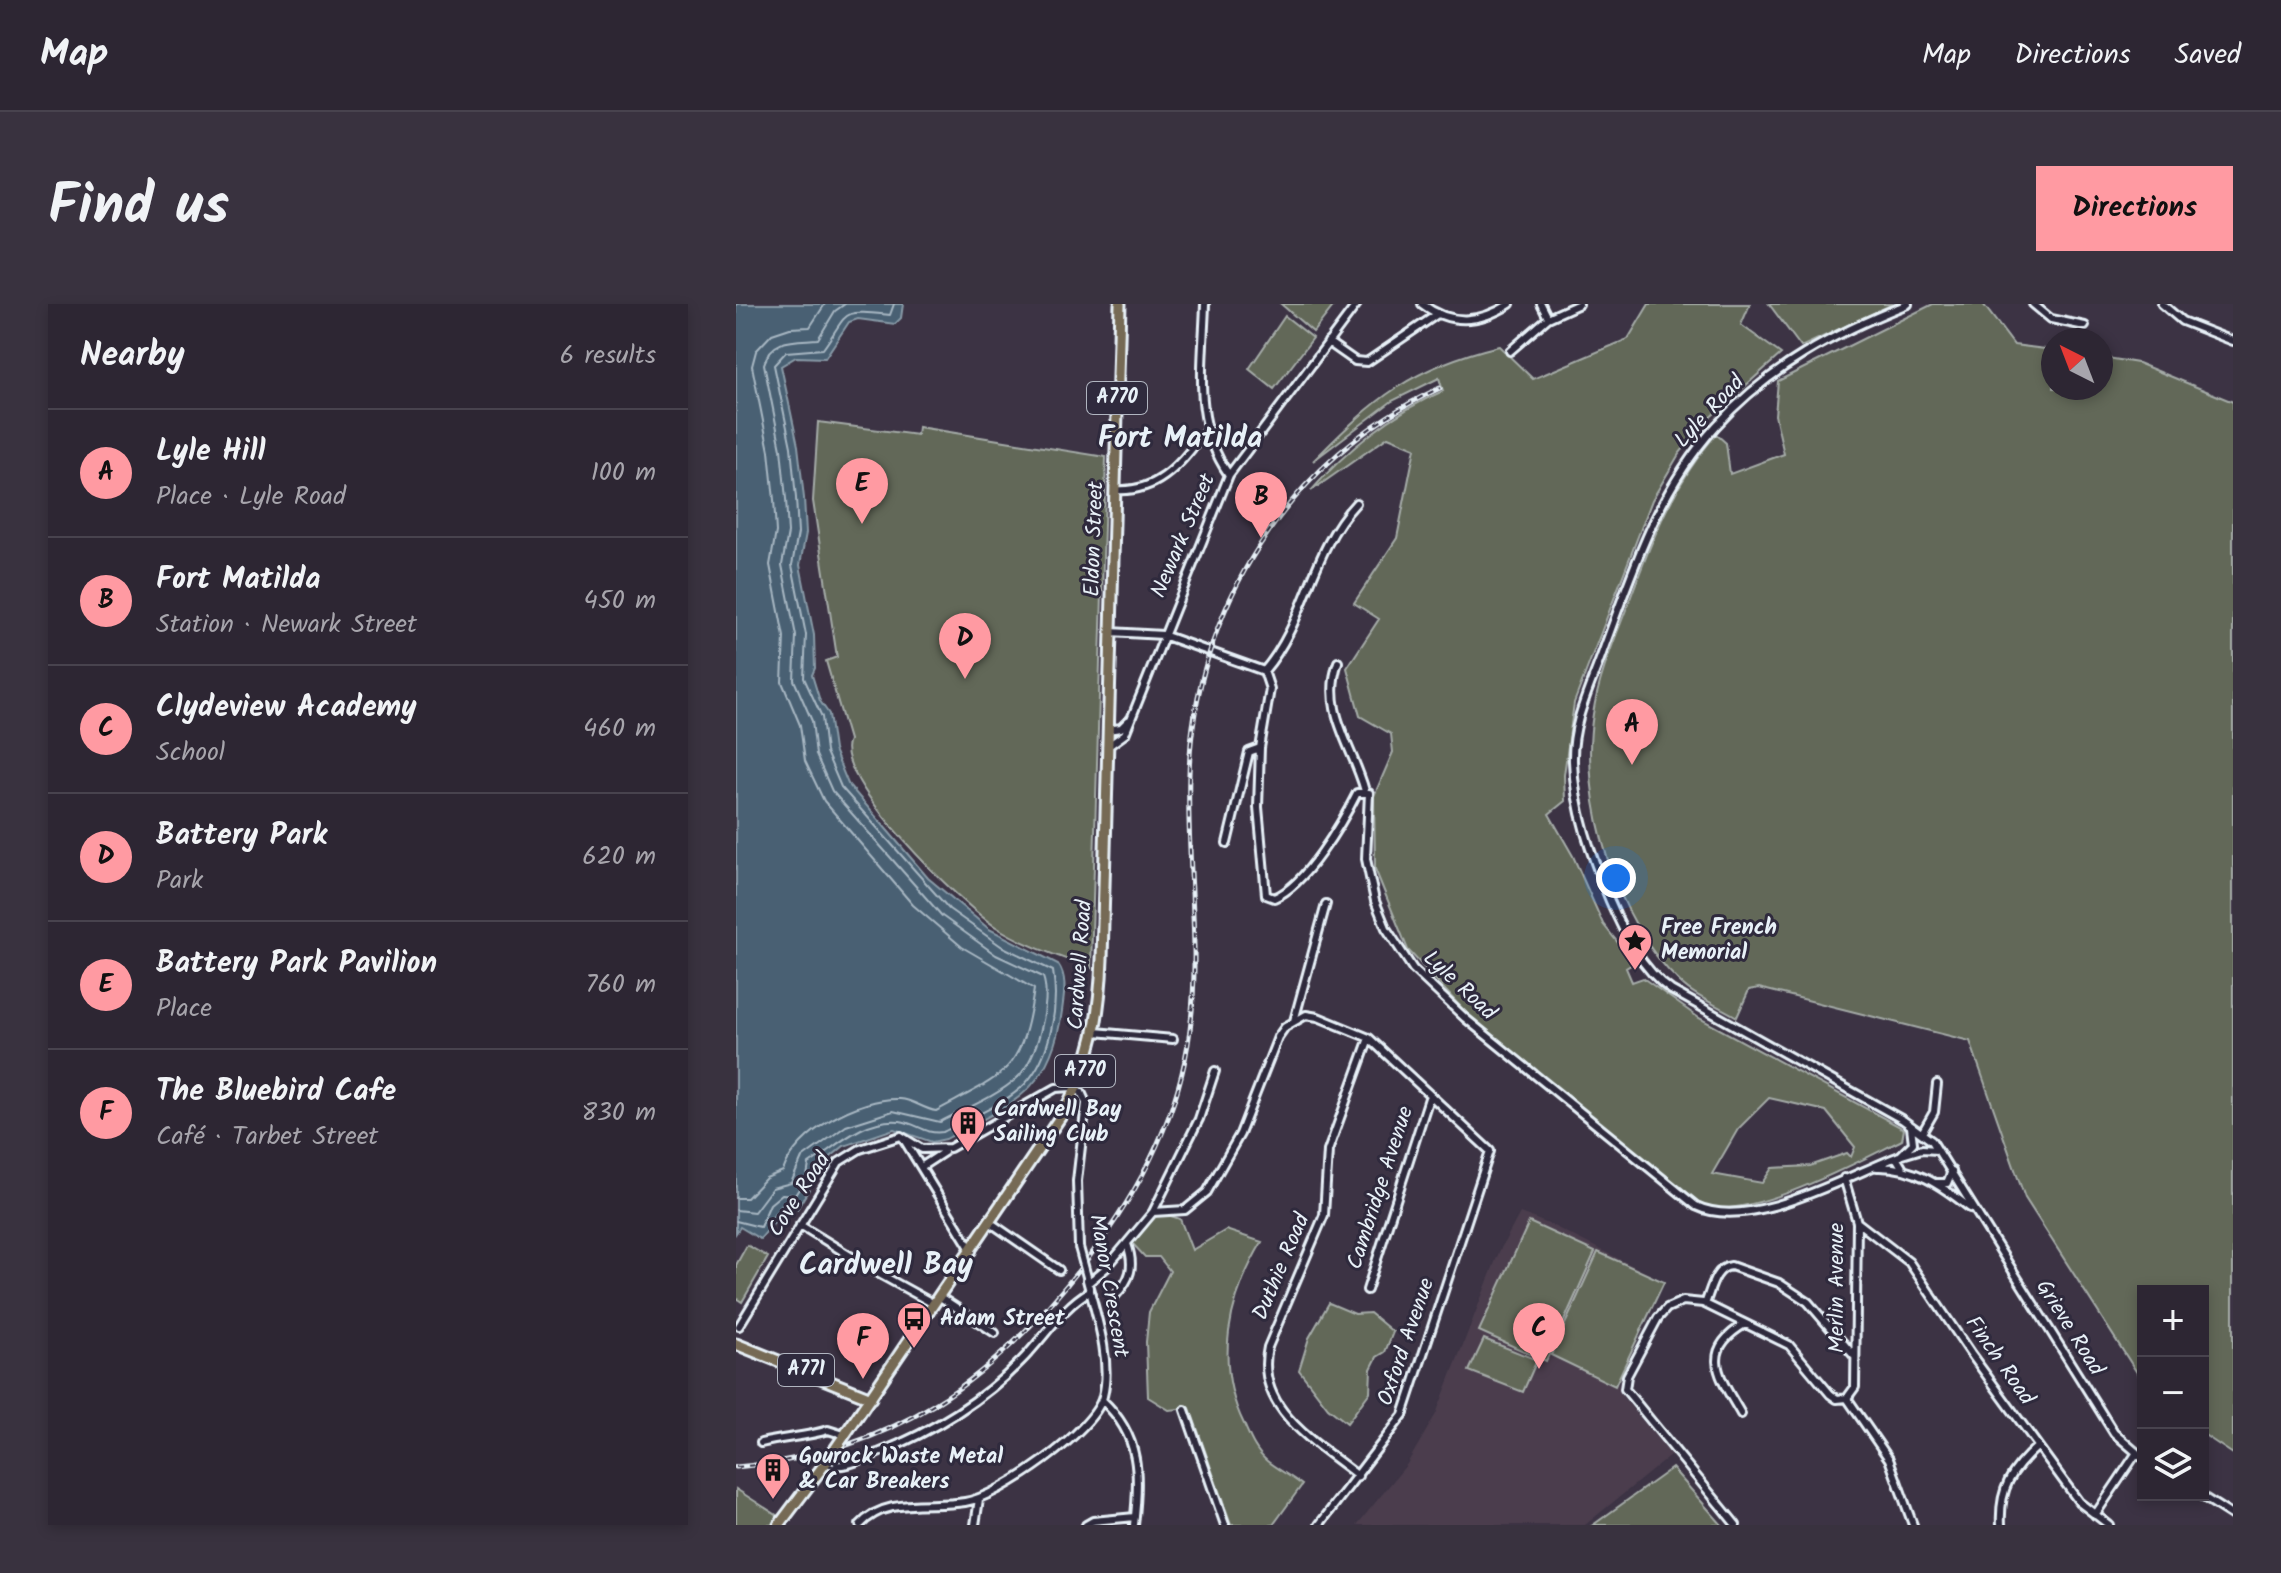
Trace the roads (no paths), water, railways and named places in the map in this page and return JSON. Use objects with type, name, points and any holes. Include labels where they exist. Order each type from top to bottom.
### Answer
[{"type":"main road","name":"Eldon Street","points":[[1110,632],[1120,304]]},
{"type":"main road","name":"Cardwell Road","points":[[788,1525],[826,1462],[991,1223],[1077,1089],[1088,1063],[1101,980],[1110,632]]},
{"type":"main road","name":"A771","points":[[736,1344],[871,1398]]},
{"type":"main road","name":"Cardwell Road","points":[[779,1525],[800,1501]]},
{"type":"street","points":[[1205,304],[1203,403],[1206,431],[1229,475]]},
{"type":"street","name":"Newark Street","points":[[1107,747],[1125,734],[1229,475],[1357,304]]},
{"type":"street","points":[[1422,304],[1436,315],[1469,320],[1510,304]]},
{"type":"street","points":[[1541,304],[1548,318]]},
{"type":"street","points":[[1510,351],[1548,318],[1579,304]]},
{"type":"street","name":"Lyle Road","points":[[1908,304],[1841,332],[1781,368],[1737,405],[1692,456],[1645,536],[1584,698],[1577,722],[1573,763],[1592,854],[1613,909],[1647,968],[1671,990],[1903,1120],[1922,1133],[1940,1152]]},
{"type":"street","points":[[2033,304],[2051,319],[2085,326]]},
{"type":"street","points":[[2162,304],[2182,321],[2233,341]]},
{"type":"street","points":[[1328,342],[1355,361],[1367,362],[1436,315]]},
{"type":"street","points":[[1115,490],[1138,490],[1157,482],[1176,469],[1206,431]]},
{"type":"street","points":[[1264,671],[1290,635],[1321,552],[1339,520],[1356,503]]},
{"type":"street","points":[[1110,632],[1163,635],[1264,671]]},
{"type":"street","name":"Lyle Road","points":[[1338,662],[1332,680],[1334,707],[1365,791],[1372,799],[1366,847],[1375,901],[1392,939],[1413,969],[1465,1018],[1687,1200],[1712,1211],[1748,1212],[1899,1156],[1927,1148],[1940,1152]]},
{"type":"street","points":[[1264,671],[1270,689],[1260,748],[1262,886],[1269,897],[1279,896],[1288,889],[1342,823],[1357,793],[1365,791]]},
{"type":"street","points":[[1107,730],[1121,728],[1128,721]]},
{"type":"street","points":[[1227,843],[1249,752],[1260,748]]},
{"type":"street","points":[[1294,1021],[1326,904]]},
{"type":"street","points":[[1153,1212],[1185,1210],[1213,1185],[1240,1134],[1278,1037],[1294,1021],[1306,1015],[1369,1038],[1429,1098]]},
{"type":"street","points":[[1095,1032],[1173,1039]]},
{"type":"street","name":"Duthie Road","points":[[1358,1476],[1289,1420],[1270,1393],[1265,1366],[1268,1347],[1324,1215],[1328,1151],[1369,1038]]},
{"type":"street","points":[[1087,1280],[1127,1244],[1153,1212],[1199,1119],[1215,1071]]},
{"type":"street","points":[[1922,1133],[1934,1112],[1937,1084]]},
{"type":"street","points":[[921,1167],[1052,1090],[1077,1089]]},
{"type":"street","name":"Manor Crescent","points":[[1077,1089],[1086,1103],[1077,1181],[1079,1247],[1102,1348],[1102,1400]]},
{"type":"street","name":"Oxford Avenue","points":[[1319,1525],[1403,1415],[1490,1151],[1429,1098]]},
{"type":"street","name":"Cambridge Avenue","points":[[1367,1290],[1429,1098]]},
{"type":"street","points":[[1903,1120],[1912,1128],[1915,1138],[1899,1156],[1897,1163],[1904,1170]]},
{"type":"street","points":[[901,1136],[922,1149],[950,1148]]},
{"type":"street","points":[[901,1136],[972,1251]]},
{"type":"street","name":"Cove Road","points":[[739,1326],[839,1162],[860,1149],[901,1136]]},
{"type":"street","name":"Grieve Road","points":[[1940,1152],[1973,1210],[2114,1433],[2137,1453]]},
{"type":"street","name":"Grieve Road","points":[[1870,1167],[1904,1170],[1933,1181],[1973,1210]]},
{"type":"street","points":[[1933,1181],[1947,1183],[1952,1171]]},
{"type":"street","name":"Merlin Avenue","points":[[1844,1178],[1857,1222],[1855,1387],[1847,1398]]},
{"type":"street","name":"Finch Road","points":[[1857,1222],[1909,1262],[2079,1502],[2109,1525]]},
{"type":"street","points":[[991,1223],[1059,1270]]},
{"type":"street","points":[[800,1225],[865,1265]]},
{"type":"street","points":[[1114,1297],[1130,1278],[1131,1256],[1127,1244]]},
{"type":"street","points":[[1705,1304],[1718,1272],[1724,1267],[1779,1283],[1808,1302],[1855,1357]]},
{"type":"street","points":[[874,1271],[995,1333]]},
{"type":"street","points":[[826,1462],[841,1466],[894,1447],[945,1421],[1011,1371],[1073,1302],[1090,1291]]},
{"type":"street","points":[[1736,1525],[1625,1389],[1627,1376],[1658,1318],[1667,1308],[1683,1301],[1705,1304],[1789,1345],[1830,1394],[1837,1399],[1847,1398],[1889,1459],[1913,1525]]},
{"type":"street","points":[[1741,1414],[1719,1374],[1716,1361],[1723,1339],[1745,1324]]},
{"type":"street","points":[[860,1525],[886,1508],[979,1499],[1054,1451],[1088,1419],[1102,1400],[1120,1417],[1132,1445],[1138,1474],[1134,1525]]},
{"type":"street","points":[[1185,1410],[1225,1525]]},
{"type":"street","points":[[761,1443],[792,1436],[813,1437],[828,1430],[843,1437]]},
{"type":"street","points":[[2001,1525],[2003,1488],[2010,1474],[2038,1446]]},
{"type":"street","points":[[2095,1515],[2137,1460]]},
{"type":"street","points":[[975,1525],[979,1499]]},
{"type":"street","points":[[2209,1501],[2233,1516]]},
{"type":"street","points":[[1086,1525],[1093,1521],[1135,1517]]},
{"type":"water","points":[[736,304],[903,304],[901,318],[895,324],[858,319],[849,322],[825,358],[796,357],[781,366],[798,446],[804,498],[806,533],[800,565],[814,635],[815,668],[812,675],[820,701],[829,714],[834,750],[848,784],[928,878],[989,929],[1058,964],[1064,987],[1056,1040],[1036,1081],[1022,1095],[946,1139],[932,1142],[894,1129],[844,1146],[815,1170],[818,1174],[797,1209],[785,1201],[770,1220],[775,1222],[760,1239],[740,1227],[736,1233]]},
{"type":"railway","points":[[736,1467],[792,1459],[843,1446],[890,1428],[934,1404],[975,1376],[1051,1304],[1123,1208],[1154,1153],[1166,1123],[1177,1093],[1190,1030],[1194,934],[1189,774],[1195,713],[1209,654],[1231,598],[1260,545],[1296,497],[1338,454],[1386,418],[1440,388]]},
{"type":"place","name":"Battery Park Pavilion","points":[[862,524]]},
{"type":"place","name":"Fort Matilda","points":[[1261,538]]},
{"type":"place","name":"Battery Park","points":[[965,679]]},
{"type":"place","name":"Lyle Hill","points":[[1632,765]]},
{"type":"place","name":"Free French Memorial","points":[[1635,972]]},
{"type":"place","name":"Cardwell Bay Sailing Club","points":[[968,1154]]},
{"type":"place","name":"Adam Street","points":[[914,1350]]},
{"type":"place","name":"Clydeview Academy","points":[[1539,1369]]},
{"type":"place","name":"The Bluebird Cafe","points":[[863,1379]]},
{"type":"place","name":"Gourock Waste Metal & Car Breakers","points":[[773,1501]]},
{"type":"district","name":"Fort Matilda","points":[[1180,439]]},
{"type":"district","name":"Cardwell Bay","points":[[886,1266]]}]
